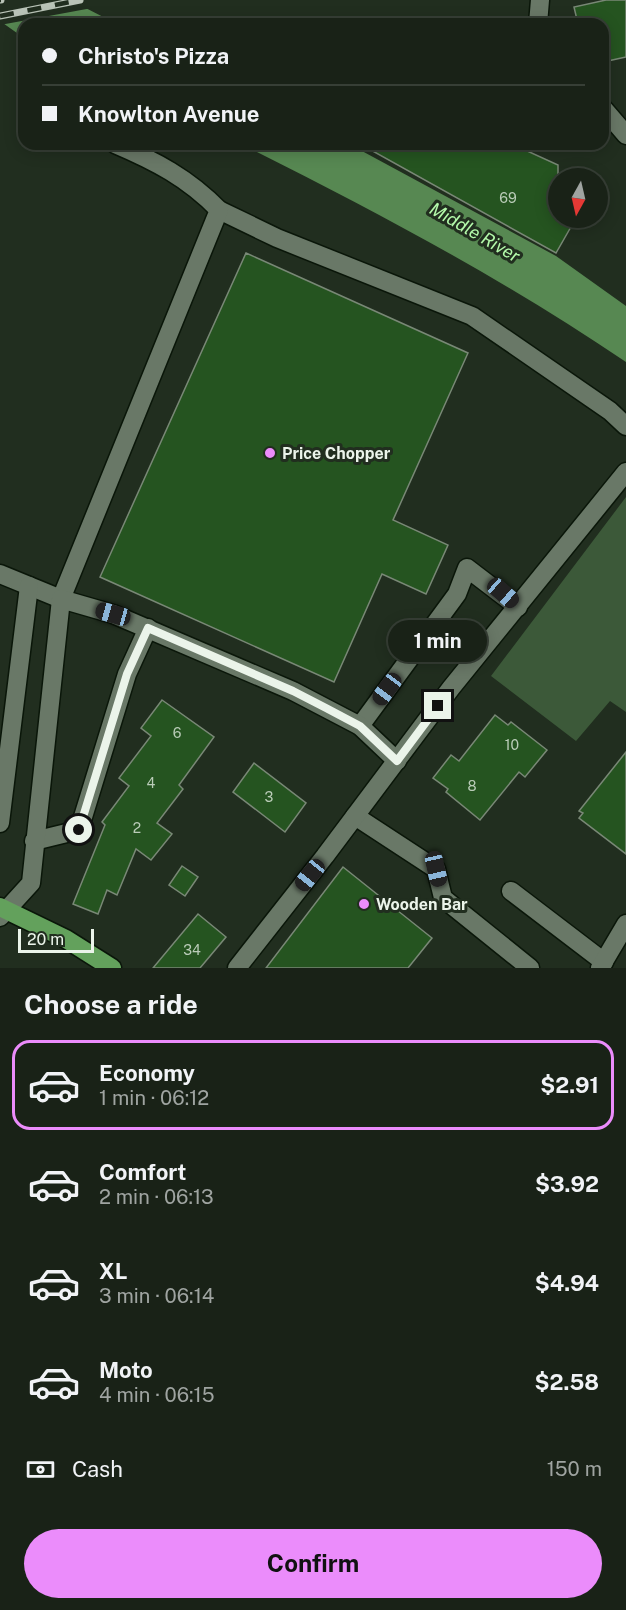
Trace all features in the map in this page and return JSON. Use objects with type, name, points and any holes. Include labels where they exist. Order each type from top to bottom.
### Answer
[{"type":"main road","points":[[2,907],[66,939],[112,968]]},
{"type":"street","points":[[538,18],[540,0]]},
{"type":"street","points":[[609,115],[626,135]]},
{"type":"street","points":[[129,150],[158,162],[184,178],[219,210],[277,238],[472,316],[610,411],[626,426]]},
{"type":"street","points":[[2,907],[31,883],[61,599],[219,210]]},
{"type":"street","points":[[237,968],[451,688],[626,471]]},
{"type":"street","points":[[360,726],[457,594],[467,568],[518,607]]},
{"type":"street","points":[[0,574],[61,599],[113,614],[293,691],[360,726],[397,761]]},
{"type":"street","points":[[0,823],[29,586]]},
{"type":"street","points":[[34,841],[79,830],[127,674],[148,628]]},
{"type":"street","points":[[355,816],[436,869],[443,898],[530,968]]},
{"type":"street","points":[[511,891],[602,965],[626,924]]},
{"type":"shaded area","points":[[626,497],[626,712],[610,701],[576,741],[491,676]]},
{"type":"water","points":[[0,0],[70,0],[105,18],[18,18],[18,34],[0,21]]},
{"type":"water","name":"Middle River","points":[[253,150],[360,150],[556,256],[626,306],[626,362],[533,302],[340,194]]},
{"type":"pier","points":[[0,0],[76,0],[92,8],[38,18],[18,18],[18,22],[0,25]]},
{"type":"building","points":[[606,0],[626,0],[626,57],[609,61],[609,18],[577,18],[574,7]]},
{"type":"building","points":[[371,150],[525,150],[558,165],[558,168],[548,168],[548,228],[570,228],[556,253]]},
{"type":"building","points":[[246,253],[468,353],[393,520],[448,545],[426,594],[382,574],[334,682],[100,577]]},
{"type":"building","points":[[162,700],[214,737],[179,785],[183,789],[157,823],[172,834],[151,860],[136,849],[117,895],[107,890],[98,914],[73,904],[105,825],[102,822],[129,786],[119,778],[151,736],[141,728]]},
{"type":"building","points":[[495,715],[508,725],[511,722],[547,750],[525,777],[519,772],[480,820],[433,778],[451,755],[459,761]]},
{"type":"building","points":[[626,752],[626,854],[579,818],[583,813],[579,811]]},
{"type":"building","points":[[254,763],[306,803],[285,832],[233,792]]},
{"type":"building","points":[[182,866],[198,877],[185,896],[169,885]]},
{"type":"building","points":[[343,867],[432,938],[408,968],[266,968]]},
{"type":"building","points":[[198,914],[226,937],[200,968],[153,968]]},
{"type":"railway","points":[[0,16],[80,0]]},
{"type":"place","name":"Price Chopper","points":[[270,453]]},
{"type":"place","name":"Wooden Bar","points":[[364,904]]},
{"type":"route","points":[[79,830],[127,674],[148,628],[293,691],[360,726],[397,761],[438,706]]}]
